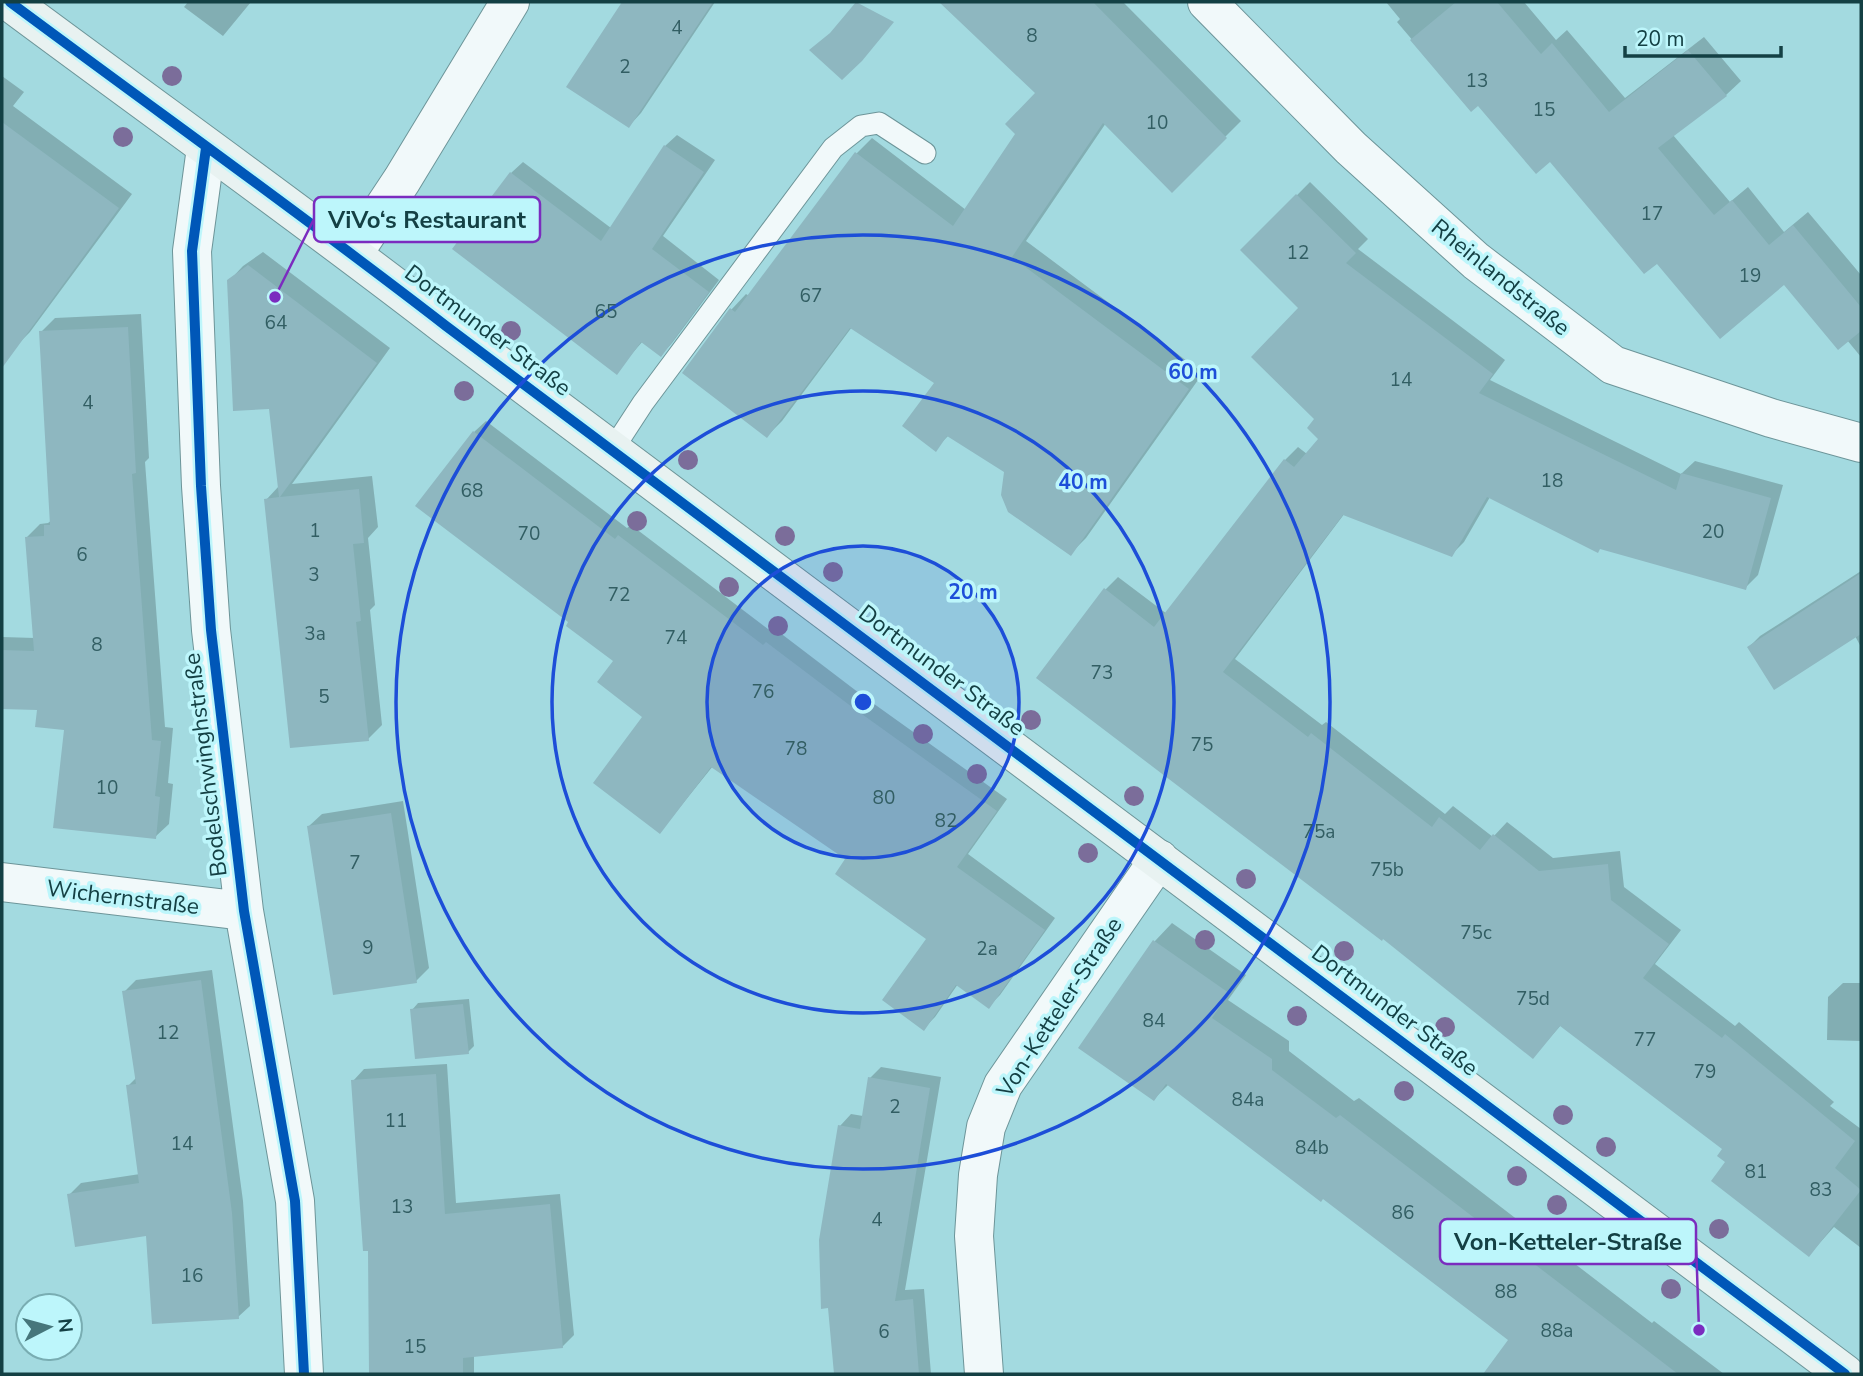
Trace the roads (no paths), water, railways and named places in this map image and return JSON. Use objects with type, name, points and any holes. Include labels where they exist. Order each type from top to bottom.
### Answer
[{"type":"street","name":"Dortmunder Straße","points":[[10,2],[353,254],[1846,1374]]},
{"type":"street","points":[[353,254],[402,180],[510,2]]},
{"type":"street","name":"Rheinlandstraße","points":[[1207,2],[1351,148],[1476,261],[1613,365],[1771,418],[1861,443]]},
{"type":"street","name":"Bodelschwinghstraße","points":[[206,148],[192,251],[201,486],[211,630],[244,911],[295,1202],[304,1374]]},
{"type":"street","name":"Von-Ketteler-Straße","points":[[984,1374],[974,1236],[978,1175],[986,1127],[1003,1085],[1159,859]]},
{"type":"street","name":"Wichernstraße","points":[[2,882],[244,911]]},
{"type":"lane","points":[[613,449],[643,403],[833,148],[861,126],[879,123],[925,153]]},
{"type":"place","name":"ViVo‘s Restaurant","points":[[275,297]]},
{"type":"place","name":"Von-Ketteler-Straße","points":[[1699,1330]]}]
